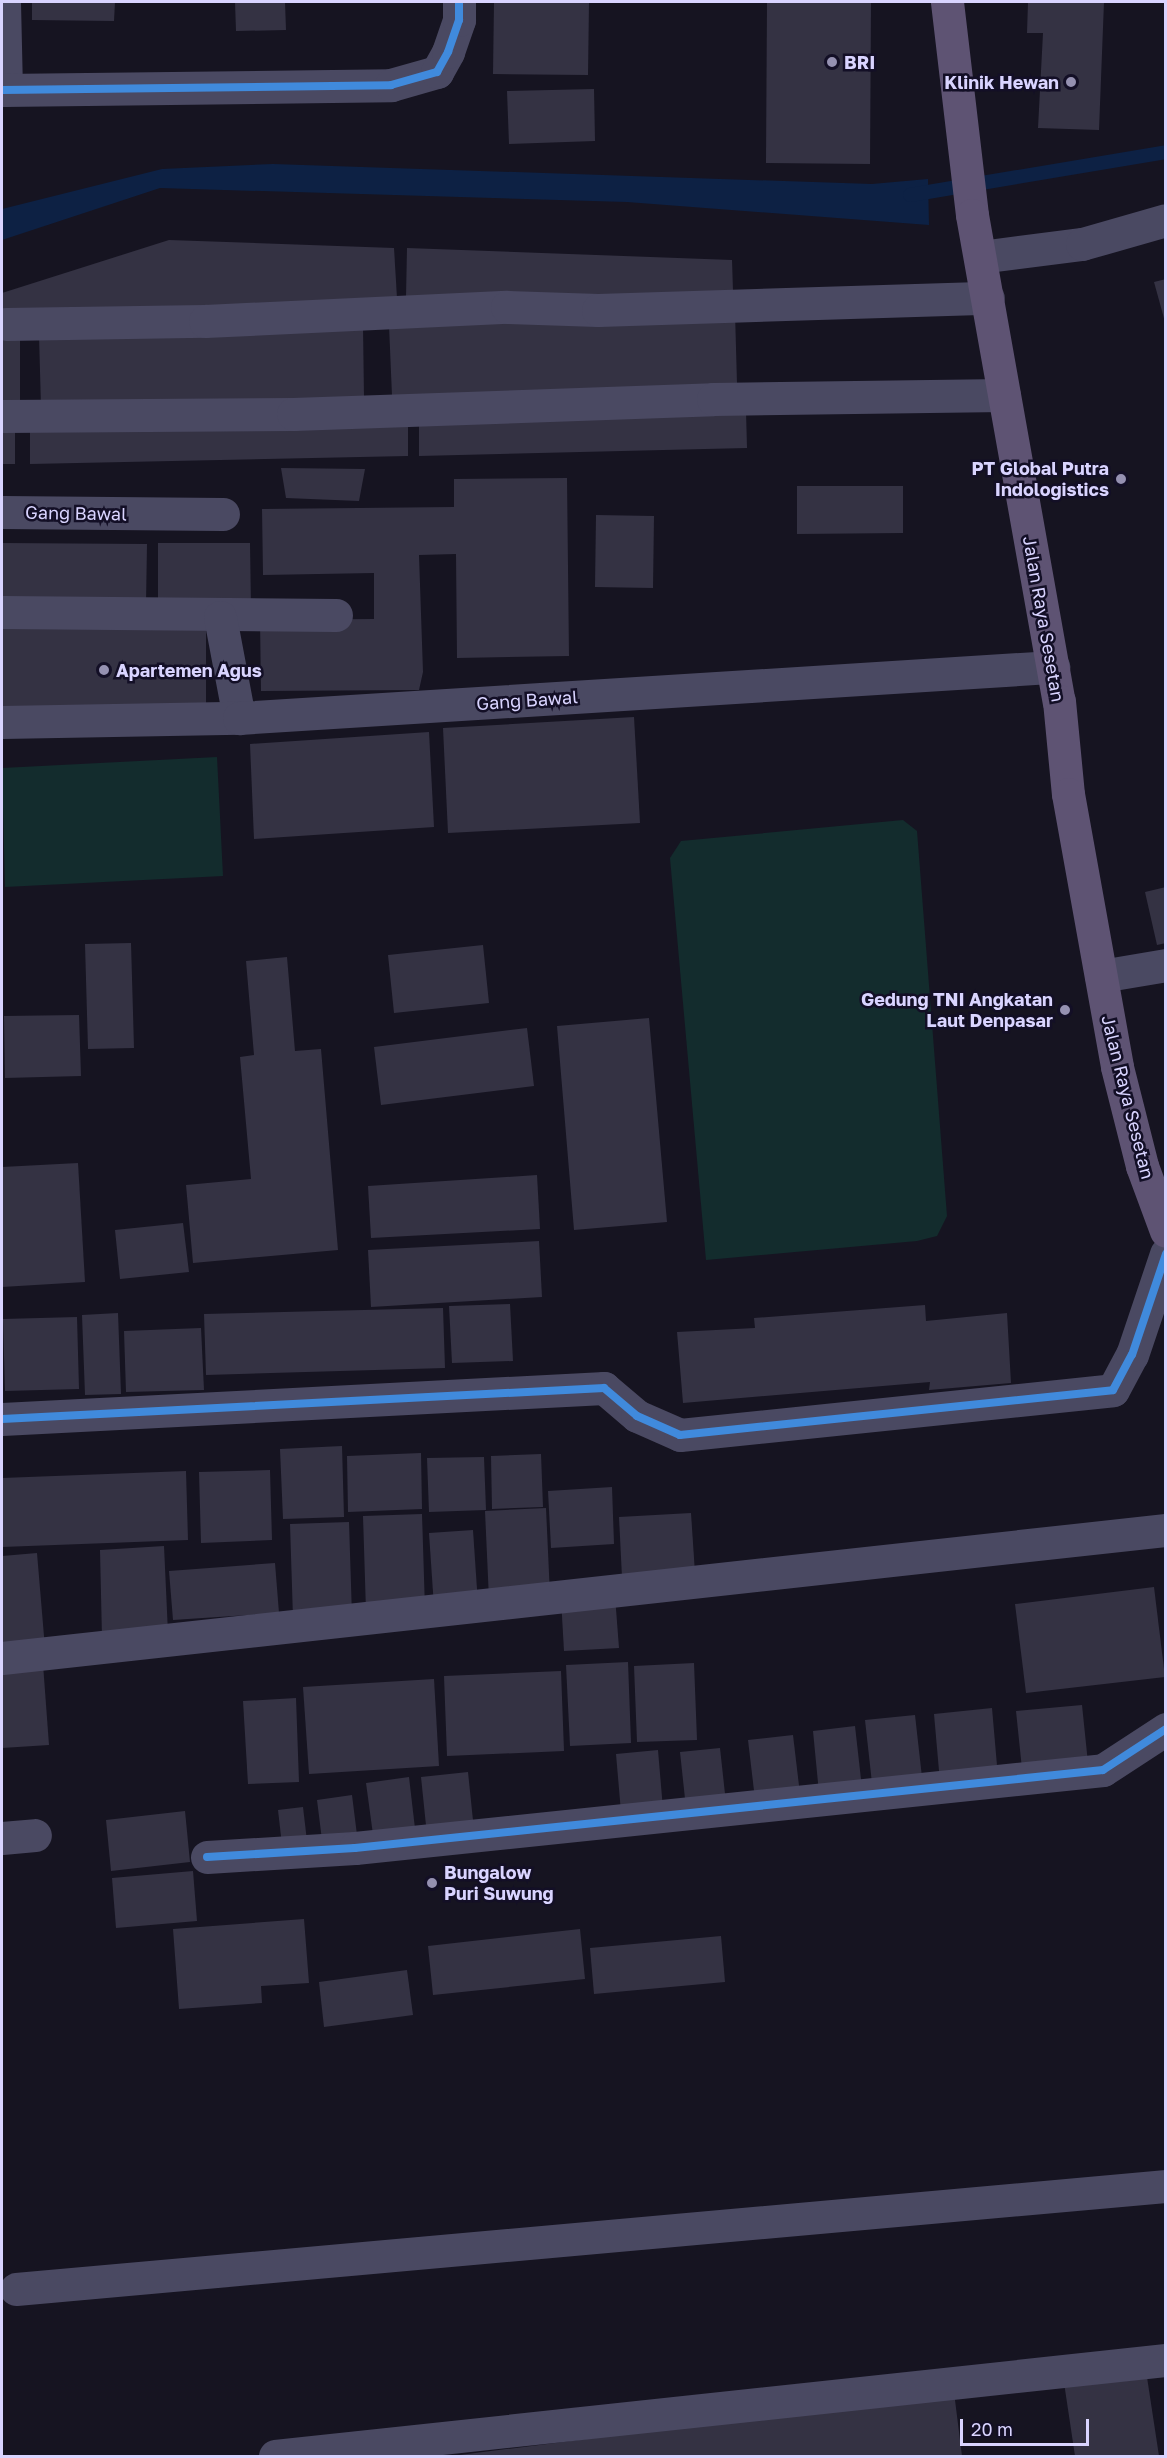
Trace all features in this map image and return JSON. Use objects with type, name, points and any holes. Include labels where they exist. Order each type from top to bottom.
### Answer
[{"type":"main road","name":"Jalan Raya Sesetan","points":[[947,2],[972,215],[1053,667],[1068,794],[1117,1067],[1143,1166],[1166,1231]]},
{"type":"street","points":[[3,2],[4,90],[391,85],[436,72],[459,20],[459,2]]},
{"type":"street","points":[[980,258],[1082,244],[1166,219]]},
{"type":"street","points":[[6,324],[205,321],[507,307],[598,310],[988,298]]},
{"type":"street","points":[[2,416],[293,414],[712,399],[1004,395]]},
{"type":"street","name":"Gang Bawal","points":[[2,512],[223,514]]},
{"type":"street","points":[[2,612],[220,617],[336,615]]},
{"type":"street","points":[[220,617],[239,718]]},
{"type":"street","name":"Gang Bawal","points":[[2,722],[239,718],[1053,667]]},
{"type":"street","points":[[1101,976],[1166,965]]},
{"type":"street","points":[[2,1419],[604,1388],[637,1416],[680,1436],[1113,1390],[1132,1355],[1166,1254]]},
{"type":"street","points":[[2,1658],[1166,1530]]},
{"type":"street","points":[[207,1857],[355,1848],[1103,1770],[1166,1729]]},
{"type":"street","points":[[2,1838],[35,1835]]},
{"type":"street","points":[[16,2289],[1166,2187]]},
{"type":"street","points":[[275,2457],[1166,2360]]},
{"type":"green space","points":[[217,757],[223,876],[5,887],[2,768]]},
{"type":"green space","points":[[903,820],[917,831],[947,1216],[937,1236],[917,1241],[706,1260],[670,858],[681,841]]},
{"type":"water","points":[[273,164],[872,184],[928,179],[929,225],[627,202],[160,188],[2,240],[2,209],[162,169]]},
{"type":"building","points":[[32,2],[115,2],[114,21],[32,20]]},
{"type":"building","points":[[235,2],[285,2],[286,30],[236,31]]},
{"type":"building","points":[[494,2],[589,2],[588,75],[493,74]]},
{"type":"building","points":[[767,2],[871,2],[870,164],[766,163]]},
{"type":"building","name":"Klinik Hewan","points":[[1028,2],[1104,2],[1099,130],[1038,128],[1043,33],[1027,33]]},
{"type":"building","points":[[594,89],[595,141],[509,144],[507,91]]},
{"type":"building","points":[[169,240],[394,248],[397,298],[2,321],[2,293]]},
{"type":"building","points":[[407,248],[732,260],[733,292],[406,298]]},
{"type":"building","points":[[1166,279],[1166,322],[1165,322],[1154,282]]},
{"type":"building","points":[[735,312],[737,384],[392,396],[389,325]]},
{"type":"building","points":[[363,326],[364,398],[41,407],[39,335]]},
{"type":"building","points":[[20,333],[20,405],[2,406],[2,334]]},
{"type":"building","points":[[746,411],[747,448],[419,456],[419,416]]},
{"type":"building","points":[[408,419],[408,456],[30,464],[30,431]]},
{"type":"building","points":[[2,427],[15,427],[15,464],[2,464]]},
{"type":"building","points":[[281,468],[365,469],[359,501],[286,498]]},
{"type":"building","points":[[567,478],[569,656],[457,658],[456,554],[419,555],[423,672],[419,690],[261,691],[260,620],[374,619],[374,573],[263,575],[262,509],[454,507],[454,479]]},
{"type":"building","points":[[797,486],[903,486],[903,533],[797,534]]},
{"type":"building","points":[[596,515],[654,516],[653,588],[595,587]]},
{"type":"building","points":[[2,543],[147,544],[146,604],[2,603]]},
{"type":"building","points":[[158,543],[250,543],[251,609],[158,609]]},
{"type":"building","name":"Apartemen Agus","points":[[2,626],[206,627],[206,713],[2,713]]},
{"type":"building","points":[[634,717],[640,823],[448,833],[443,728]]},
{"type":"building","points":[[429,732],[434,827],[254,839],[250,744]]},
{"type":"building","points":[[1166,887],[1166,943],[1157,945],[1145,892]]},
{"type":"building","points":[[131,943],[134,1048],[88,1049],[85,944]]},
{"type":"building","points":[[483,945],[489,1003],[394,1013],[388,955]]},
{"type":"building","points":[[287,957],[295,1051],[321,1049],[338,1250],[193,1263],[186,1185],[251,1179],[240,1057],[254,1055],[246,961]]},
{"type":"building","points":[[79,1015],[81,1076],[5,1078],[4,1016]]},
{"type":"building","points":[[649,1018],[667,1222],[574,1230],[557,1026]]},
{"type":"building","points":[[527,1028],[534,1086],[381,1105],[374,1047]]},
{"type":"building","points":[[78,1163],[85,1282],[2,1287],[2,1167]]},
{"type":"building","points":[[537,1175],[540,1229],[371,1238],[368,1186]]},
{"type":"building","points":[[183,1223],[189,1272],[120,1279],[115,1230]]},
{"type":"building","points":[[539,1241],[542,1297],[371,1307],[368,1250]]},
{"type":"building","points":[[510,1304],[513,1361],[452,1363],[449,1306]]},
{"type":"building","points":[[925,1305],[926,1321],[1007,1313],[1011,1383],[929,1390],[930,1382],[683,1403],[677,1332],[755,1328],[754,1318]]},
{"type":"building","points":[[443,1308],[445,1368],[206,1375],[204,1314]]},
{"type":"building","points":[[118,1313],[121,1394],[85,1395],[82,1315]]},
{"type":"building","points":[[77,1317],[79,1389],[5,1391],[3,1319]]},
{"type":"building","points":[[201,1328],[204,1390],[126,1392],[124,1331]]},
{"type":"building","points":[[342,1446],[344,1517],[283,1519],[280,1449]]},
{"type":"building","points":[[421,1453],[422,1509],[348,1512],[347,1456]]},
{"type":"building","points":[[541,1454],[543,1507],[492,1509],[491,1456]]},
{"type":"building","points":[[484,1457],[486,1510],[429,1512],[427,1458]]},
{"type":"building","points":[[270,1470],[272,1540],[201,1543],[199,1472]]},
{"type":"building","points":[[186,1471],[188,1540],[2,1547],[2,1478]]},
{"type":"building","points":[[612,1487],[614,1544],[551,1548],[548,1491]]},
{"type":"building","points":[[546,1508],[550,1595],[489,1599],[485,1511]]},
{"type":"building","points":[[691,1513],[695,1573],[622,1577],[619,1517]]},
{"type":"building","points":[[422,1514],[425,1610],[366,1611],[363,1516]]},
{"type":"building","points":[[349,1522],[352,1616],[293,1618],[290,1524]]},
{"type":"building","points":[[473,1530],[478,1604],[434,1607],[429,1533]]},
{"type":"building","points":[[164,1546],[168,1633],[102,1638],[100,1550]]},
{"type":"building","points":[[37,1553],[45,1648],[2,1651],[2,1556]]},
{"type":"building","points":[[275,1563],[279,1613],[173,1620],[169,1571]]},
{"type":"building","points":[[1154,1587],[1165,1677],[1026,1693],[1015,1604]]},
{"type":"building","points":[[615,1596],[619,1648],[564,1651],[561,1599]]},
{"type":"building","points":[[628,1662],[631,1743],[570,1746],[566,1665]]},
{"type":"building","points":[[694,1663],[697,1740],[637,1742],[634,1666]]},
{"type":"building","points":[[43,1664],[49,1745],[2,1748],[2,1667]]},
{"type":"building","points":[[561,1671],[564,1751],[447,1756],[444,1676]]},
{"type":"building","points":[[434,1679],[439,1766],[309,1774],[303,1687]]},
{"type":"building","points":[[296,1698],[299,1782],[248,1784],[243,1701]]},
{"type":"building","points":[[1082,1705],[1088,1763],[1022,1769],[1016,1711]]},
{"type":"building","points":[[992,1708],[998,1777],[940,1782],[934,1714]]},
{"type":"building","points":[[915,1715],[923,1786],[873,1792],[865,1720]]},
{"type":"building","points":[[855,1726],[862,1788],[819,1793],[813,1731]]},
{"type":"building","points":[[793,1735],[800,1794],[755,1799],[748,1740]]},
{"type":"building","points":[[720,1748],[726,1803],[686,1808],[680,1752]]},
{"type":"building","points":[[658,1750],[663,1809],[621,1812],[616,1754]]},
{"type":"building","points":[[468,1772],[474,1830],[427,1835],[421,1777]]},
{"type":"building","points":[[409,1777],[416,1837],[374,1842],[366,1783]]},
{"type":"building","points":[[352,1795],[358,1843],[323,1848],[317,1800]]},
{"type":"building","points":[[303,1807],[307,1841],[282,1845],[278,1810]]},
{"type":"building","points":[[185,1811],[190,1862],[111,1871],[106,1820]]},
{"type":"building","points":[[193,1871],[197,1921],[116,1928],[112,1878]]},
{"type":"building","points":[[304,1919],[309,1983],[261,1986],[262,2003],[179,2009],[173,1929]]},
{"type":"building","points":[[580,1929],[585,1979],[433,1995],[428,1946]]},
{"type":"building","points":[[721,1936],[725,1982],[594,1994],[590,1948]]},
{"type":"building","points":[[407,1970],[413,2015],[324,2027],[319,1982]]},
{"type":"building","points":[[1145,2364],[1159,2456],[1075,2456],[1063,2376]]},
{"type":"building","points":[[954,2392],[962,2456],[460,2456],[460,2455]]},
{"type":"waterway","points":[[910,195],[1166,152]]},
{"type":"cycle path","points":[[2,90],[391,85],[437,72],[448,52],[459,20],[459,2]]},
{"type":"cycle path","points":[[2,1419],[604,1388],[637,1416],[680,1435],[1113,1390],[1132,1355],[1166,1254]]},
{"type":"cycle path","points":[[207,1857],[355,1848],[1103,1770],[1166,1729]]},
{"type":"place","name":"BRI","points":[[832,62]]},
{"type":"place","name":"Klinik Hewan","points":[[1071,82]]},
{"type":"place","name":"PT Global Putra Indologistics","points":[[1121,479]]},
{"type":"place","name":"Apartemen Agus","points":[[104,670]]},
{"type":"place","name":"Gedung TNI Angkatan Laut Denpasar","points":[[1065,1010]]},
{"type":"place","name":"Bungalow Puri Suwung","points":[[432,1883]]}]
